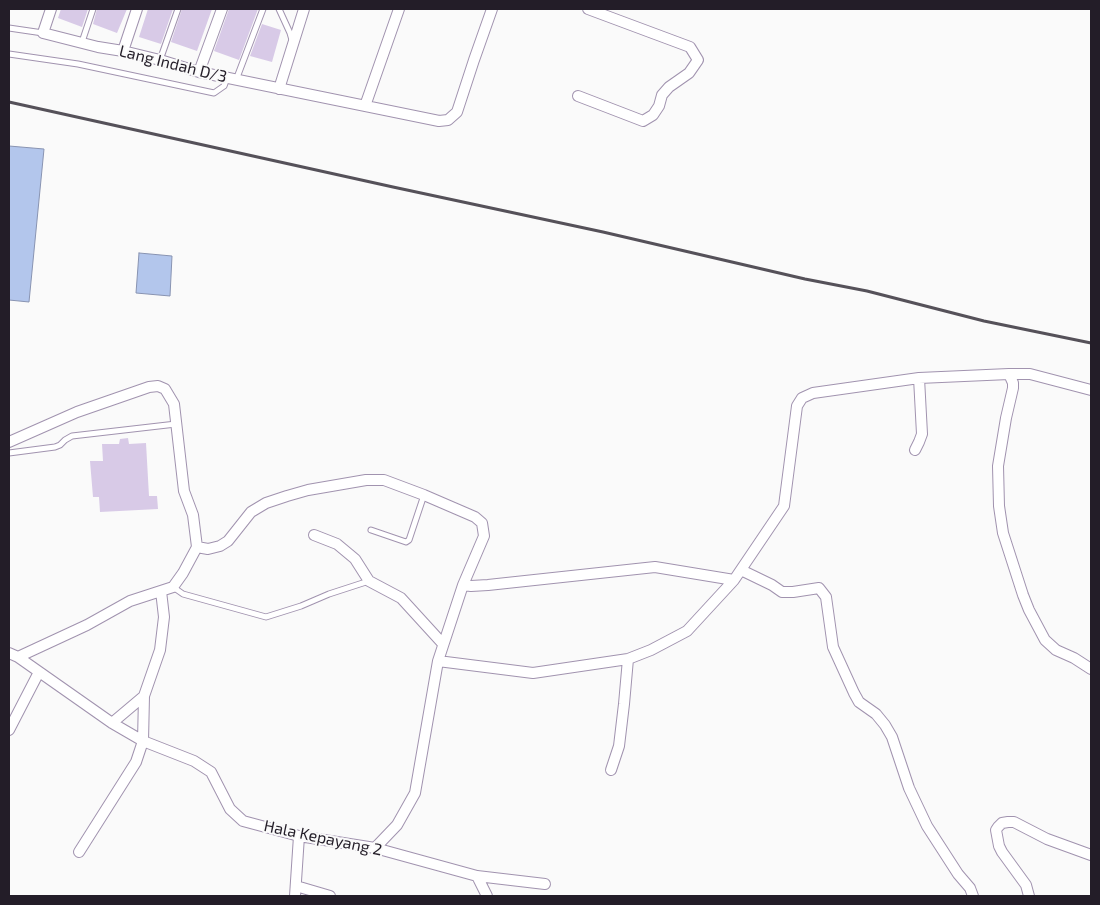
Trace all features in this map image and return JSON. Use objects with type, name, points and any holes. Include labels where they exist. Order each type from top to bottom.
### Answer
[{"type":"street","points":[[43,33],[51,9]]},
{"type":"street","points":[[123,51],[137,9]]},
{"type":"street","points":[[199,72],[222,9]]},
{"type":"street","points":[[279,89],[304,9]]},
{"type":"street","points":[[365,106],[399,9]]},
{"type":"street","name":"Lang Indah D/3","points":[[43,33],[160,60],[199,72],[440,121],[448,120],[457,112],[492,9]]},
{"type":"street","points":[[578,96],[643,121],[653,115],[659,106],[662,95],[669,87],[689,73],[698,60],[690,47],[588,9]]},
{"type":"street","points":[[1009,374],[1013,388],[998,466],[999,506],[1003,533],[1023,595],[1045,640],[1056,650],[1074,658],[1091,669]]},
{"type":"street","points":[[438,661],[533,673],[628,659],[651,650],[687,631],[734,580],[784,506],[797,406],[802,398],[814,393],[919,378],[1009,374],[1030,374],[1091,390]]},
{"type":"street","points":[[914,450],[922,434],[919,378]]},
{"type":"street","points":[[9,440],[77,412],[149,387],[158,386],[165,389],[174,404],[184,491],[193,515],[197,547],[173,587],[130,601],[87,625],[13,655]]},
{"type":"street","points":[[197,547],[208,549],[220,546],[228,541],[251,512],[266,503],[308,490],[366,480],[384,480],[475,517],[482,523],[484,536],[463,585],[438,661],[415,793],[397,825],[375,848]]},
{"type":"street","points":[[314,535],[337,544],[355,559],[369,581],[401,598],[443,644]]},
{"type":"street","points":[[463,585],[488,586],[655,567],[734,580]]},
{"type":"street","points":[[741,570],[782,592],[819,588],[826,597],[833,647],[854,693],[859,702],[876,714],[885,725],[892,737],[909,788],[927,826],[958,874],[970,888],[973,896]]},
{"type":"street","points":[[78,852],[136,762],[144,741],[144,696],[160,650],[164,616],[161,591]]},
{"type":"street","name":"Hala Kepayang 2","points":[[13,655],[112,723],[144,741],[194,761],[211,772],[230,809],[243,821],[299,836],[375,848],[477,876],[545,884]]},
{"type":"street","points":[[611,770],[619,746],[628,659]]},
{"type":"street","points":[[9,730],[39,672]]},
{"type":"street","points":[[112,723],[144,696]]},
{"type":"street","points":[[1029,896],[1026,885],[998,846],[996,830],[1002,823],[1014,822],[1047,839],[1091,856]]},
{"type":"street","points":[[299,836],[296,891],[330,896]]},
{"type":"street","points":[[477,876],[487,896]]},
{"type":"lane","points":[[82,42],[93,9]]},
{"type":"lane","points":[[160,60],[178,9]]},
{"type":"lane","points":[[9,54],[78,64],[214,93],[231,79],[263,9]]},
{"type":"lane","points":[[278,9],[290,33],[292,40],[291,48]]},
{"type":"lane","points":[[9,28],[43,33]]},
{"type":"lane","points":[[9,453],[56,447],[72,436],[176,424]]},
{"type":"lane","points":[[371,530],[406,542],[409,540],[424,495]]},
{"type":"lane","points":[[173,587],[183,594],[266,617],[369,581]]},
{"type":"water","points":[[9,146],[44,149],[29,302],[9,300]]},
{"type":"water","points":[[139,253],[172,256],[170,296],[136,293]]},
{"type":"building","points":[[61,9],[88,9],[82,27],[58,18]]},
{"type":"building","points":[[97,9],[127,9],[117,33],[93,24]]},
{"type":"building","points":[[148,9],[173,9],[161,44],[139,37]]},
{"type":"building","points":[[182,9],[212,9],[197,51],[171,42]]},
{"type":"building","points":[[229,9],[258,9],[239,60],[214,51]]},
{"type":"building","points":[[262,24],[281,30],[272,62],[250,56]]},
{"type":"building","points":[[128,438],[129,444],[146,443],[149,496],[157,496],[158,509],[100,512],[99,497],[93,497],[90,461],[103,461],[102,444],[119,444],[120,439]]},
{"type":"railway","points":[[9,102],[603,232],[805,279],[867,291],[984,321],[1091,343]]}]
